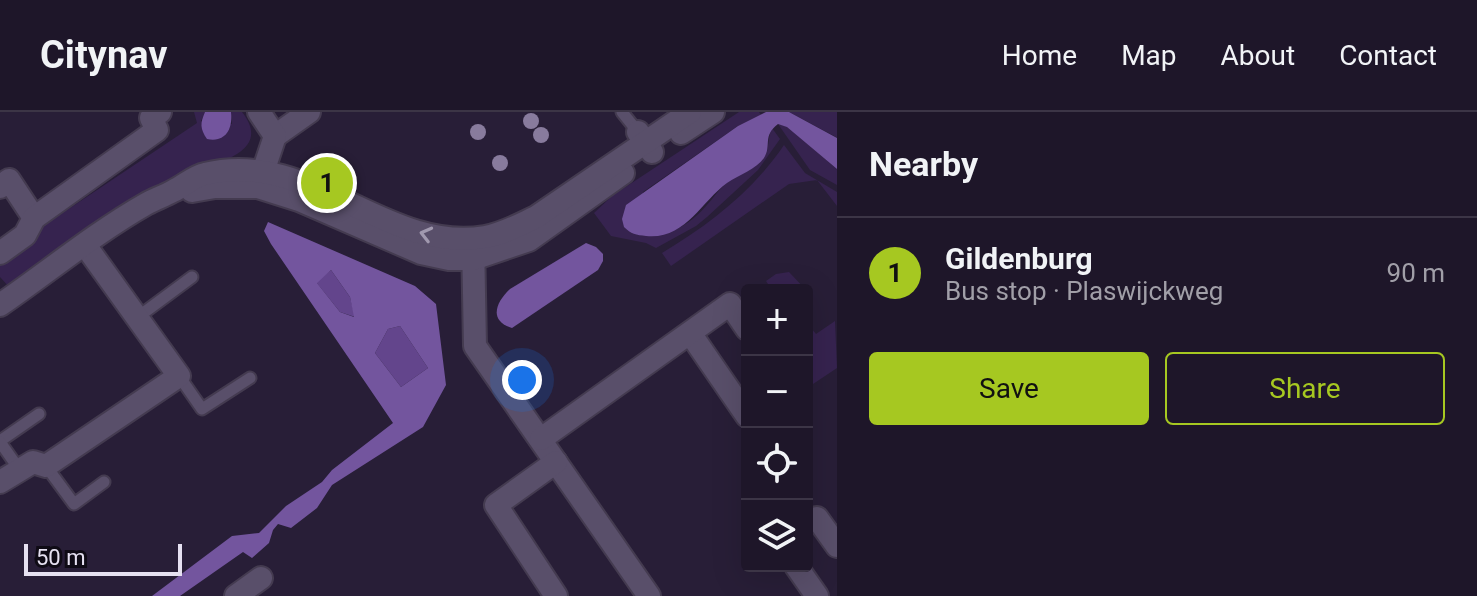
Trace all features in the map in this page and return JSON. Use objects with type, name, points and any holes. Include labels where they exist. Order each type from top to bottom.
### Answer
[{"type":"street","points":[[0,253],[25,235],[34,218],[157,130],[151,118],[160,112]]},
{"type":"street","points":[[259,112],[275,136]]},
{"type":"street","points":[[261,178],[275,136],[309,112]]},
{"type":"street","points":[[473,249],[536,217],[690,112]]},
{"type":"street","points":[[645,142],[713,112]]},
{"type":"street","points":[[0,304],[145,205],[173,192],[261,178],[324,190],[401,226],[426,235],[452,239],[473,249]]},
{"type":"street","points":[[0,187],[9,180],[34,218]]},
{"type":"street","points":[[0,482],[33,462],[46,466],[179,376],[85,245]]},
{"type":"street","points":[[473,249],[475,346],[649,596]]},
{"type":"street","points":[[541,439],[730,304],[741,320]]},
{"type":"street","points":[[690,333],[741,407]]},
{"type":"street","points":[[556,462],[496,505],[556,596]]},
{"type":"street","points":[[817,518],[837,546]]},
{"type":"street","points":[[800,572],[817,596]]},
{"type":"street","points":[[236,596],[261,578]]},
{"type":"street","points":[[826,596],[837,588]]},
{"type":"lane","points":[[275,136],[276,112]]},
{"type":"lane","points":[[622,112],[645,142]]},
{"type":"lane","points":[[138,317],[192,277]]},
{"type":"lane","points":[[179,376],[202,409],[250,378]]},
{"type":"lane","points":[[19,469],[0,441],[39,414]]},
{"type":"lane","points":[[46,466],[74,504],[104,482]]},
{"type":"shaded area","points":[[194,112],[205,112],[201,121],[232,124],[231,112],[242,112],[249,123],[250,141],[238,153],[10,288],[0,277],[0,255],[197,123]]},
{"type":"shaded area","points":[[205,112],[231,112],[229,129],[219,139],[207,139],[203,132]]},
{"type":"shaded area","points":[[739,112],[759,112],[761,115],[738,126],[643,192],[637,235],[667,233],[700,213],[725,184],[764,158],[772,128],[780,139],[758,170],[696,226],[656,248],[611,236],[594,213],[612,196]]},
{"type":"shaded area","points":[[766,112],[789,112],[837,138],[837,169],[787,127],[778,124],[770,133],[766,154],[761,162],[727,183],[682,226],[660,236],[634,234],[624,227],[622,219],[626,205],[738,126]]},
{"type":"shaded area","points":[[789,112],[837,112],[837,138],[836,137]]},
{"type":"shaded area","points":[[778,124],[787,126],[837,169],[837,185],[810,170]]},
{"type":"shaded area","points":[[784,145],[805,173],[817,180],[789,184],[671,266],[662,253],[729,206],[772,162]]},
{"type":"shaded area","points":[[817,180],[837,192],[837,206]]},
{"type":"shaded area","points":[[268,222],[415,286],[436,304],[446,385],[423,427],[332,485],[317,508],[291,528],[278,524],[269,543],[252,558],[243,552],[180,596],[152,596],[232,536],[259,533],[286,506],[322,482],[332,470],[393,423],[264,231]],"holes":[[[331,270],[350,297],[354,317],[340,312],[317,283]],[[400,326],[428,368],[401,387],[375,353],[388,329]]]},
{"type":"shaded area","points":[[586,243],[603,254],[598,270],[512,328],[500,321],[498,306],[510,289]]},
{"type":"shaded area","points":[[331,270],[350,297],[355,317],[340,312],[316,282]]},
{"type":"shaded area","points":[[789,272],[800,284],[768,284],[766,281],[776,274]]},
{"type":"shaded area","points":[[835,321],[837,368],[813,384],[813,330],[816,334]]},
{"type":"shaded area","points":[[400,326],[428,368],[401,387],[375,353],[388,329]]},
{"type":"place","name":"Gildenburg","points":[[327,183]]}]
